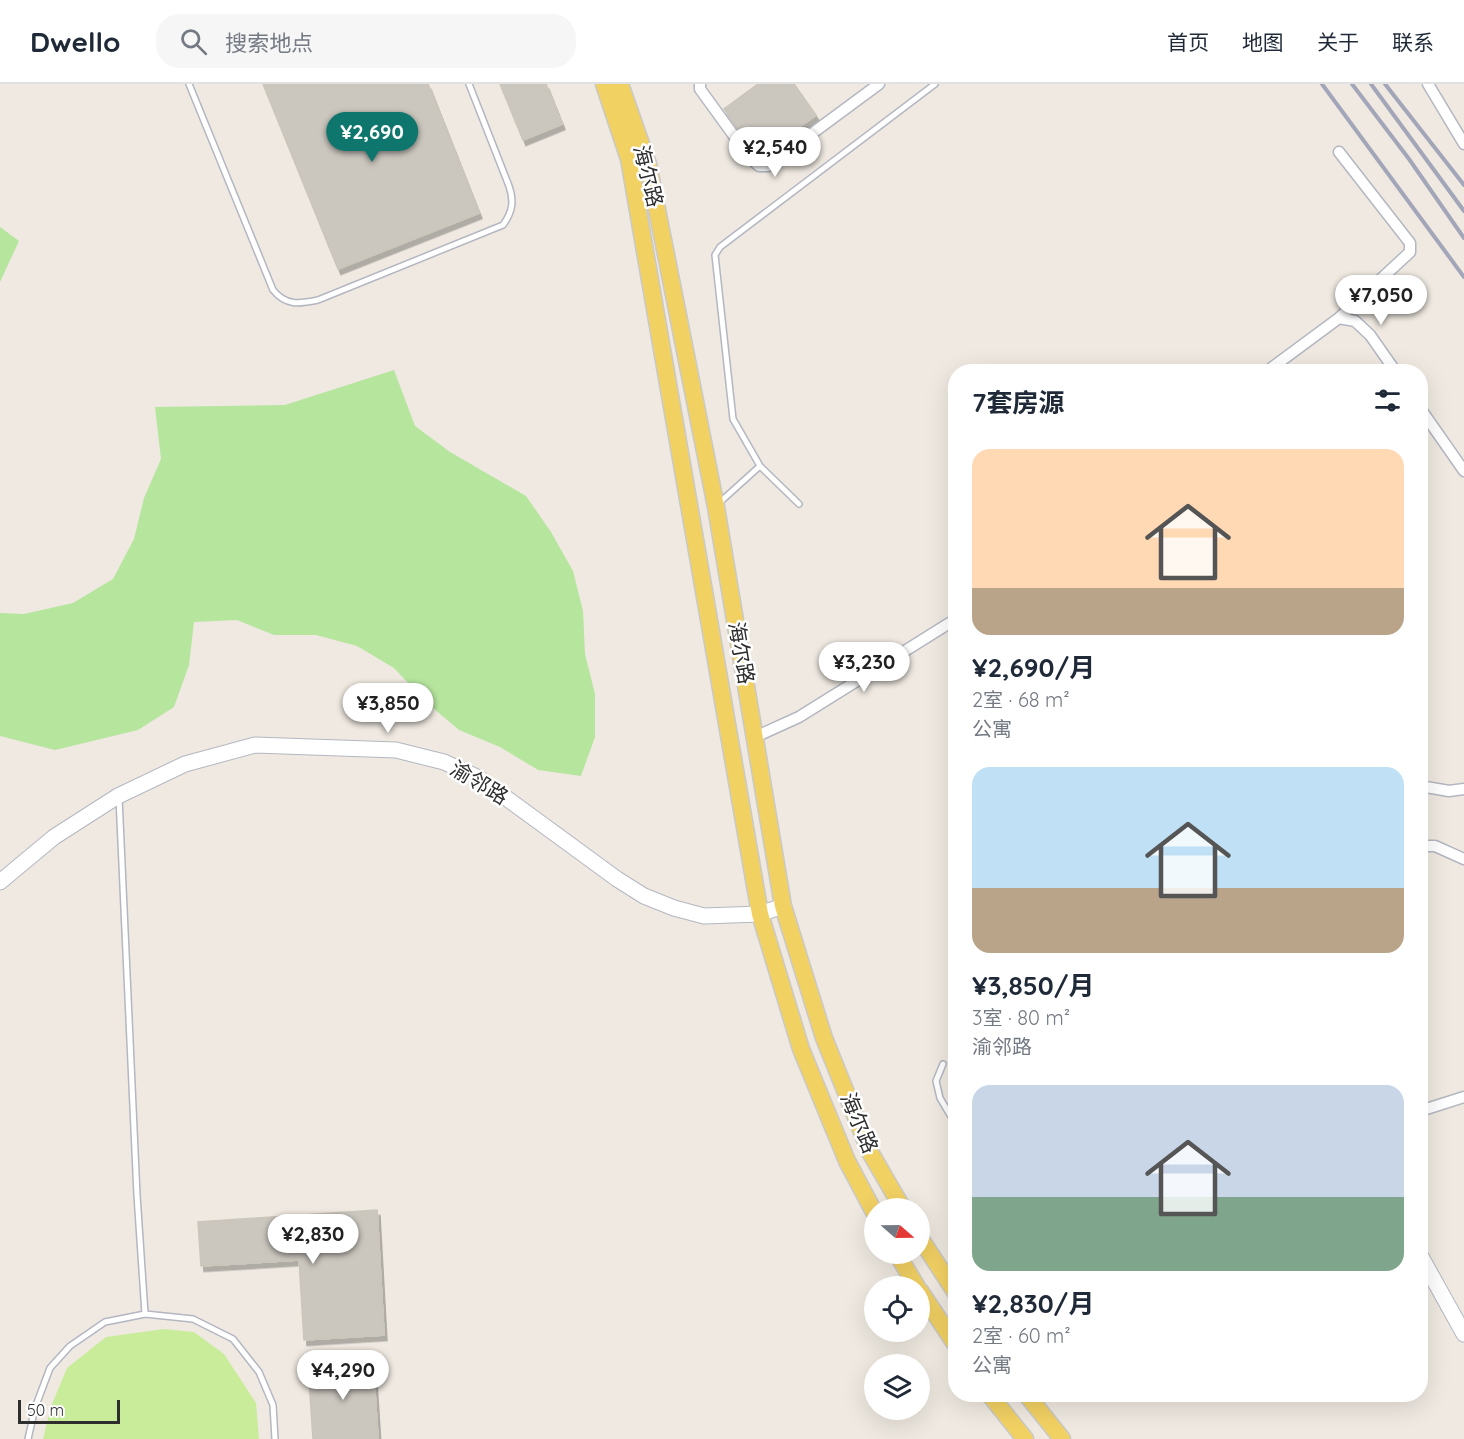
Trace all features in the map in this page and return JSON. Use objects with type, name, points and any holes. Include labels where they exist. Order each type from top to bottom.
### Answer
[{"type":"main road","name":"海尔路","points":[[604,84],[628,159],[760,914],[801,1049],[847,1161],[867,1198]]},
{"type":"main road","name":"海尔路","points":[[620,84],[648,164],[716,507],[783,906],[824,1038],[870,1152],[897,1198]]},
{"type":"main road","name":"渝邻路","points":[[0,882],[54,837],[118,796],[185,764],[255,745],[396,750],[444,762],[479,778],[617,879],[644,896],[674,908],[704,916],[735,917],[760,914],[783,906]]},
{"type":"main road","points":[[930,1253],[948,1281]]},
{"type":"main road","points":[[1428,1269],[1464,1334]]},
{"type":"main road","points":[[930,1307],[948,1333]]},
{"type":"main road","points":[[996,1402],[1025,1439]]},
{"type":"main road","points":[[1033,1402],[1062,1439]]},
{"type":"street","points":[[700,84],[700,89],[750,158],[759,166],[768,166],[879,84]]},
{"type":"street","points":[[1428,84],[1464,144]]},
{"type":"street","points":[[1277,364],[1339,318],[1410,252],[1410,243],[1339,152]]},
{"type":"street","points":[[1339,318],[1354,321],[1370,335],[1390,364]]},
{"type":"street","points":[[1428,419],[1464,471]]},
{"type":"street","points":[[755,737],[799,717],[948,624]]},
{"type":"street","points":[[1428,787],[1449,791],[1464,789]]},
{"type":"street","points":[[1428,846],[1435,846],[1464,859]]},
{"type":"street","points":[[1428,1108],[1464,1097]]},
{"type":"lane","points":[[189,84],[273,290],[280,299],[290,303],[318,300],[503,225],[508,218],[513,200],[469,84]]},
{"type":"lane","points":[[799,504],[760,466],[733,419],[715,255],[720,247],[935,84]]},
{"type":"lane","points":[[716,507],[760,466]]},
{"type":"lane","points":[[118,796],[137,1195],[146,1314]]},
{"type":"lane","points":[[943,1064],[936,1081],[940,1098],[948,1112]]},
{"type":"lane","points":[[28,1439],[35,1408],[50,1368],[70,1346],[105,1322],[146,1314],[194,1319],[233,1339],[259,1372],[273,1405],[275,1439]]},
{"type":"green space","points":[[0,227],[19,241],[0,282]]},
{"type":"green space","points":[[394,370],[415,426],[450,452],[526,496],[551,532],[573,571],[583,611],[585,654],[595,694],[595,737],[581,776],[538,770],[500,747],[459,730],[426,702],[394,668],[357,646],[316,635],[274,635],[237,620],[194,622],[189,665],[174,707],[138,730],[55,750],[0,736],[0,613],[24,614],[73,603],[113,579],[134,539],[144,498],[161,459],[155,407],[285,405]]},
{"type":"green space","points":[[164,1329],[194,1332],[224,1354],[256,1403],[259,1439],[43,1439],[50,1409],[67,1368],[106,1337]]},
{"type":"building","points":[[263,84],[428,84],[479,213],[338,269]]},
{"type":"building","points":[[500,84],[546,84],[562,124],[523,140]]},
{"type":"building","points":[[758,84],[794,84],[816,115],[759,156],[724,109]]},
{"type":"building","points":[[377,1210],[384,1335],[304,1340],[299,1260],[201,1266],[198,1222]]},
{"type":"building","points":[[373,1361],[378,1439],[313,1439],[308,1365]]},
{"type":"railway","points":[[1322,84],[1464,277]]},
{"type":"railway","points":[[1352,84],[1409,159],[1464,238]]},
{"type":"railway","points":[[1371,84],[1464,211]]},
{"type":"railway","points":[[1385,84],[1464,185]]}]
